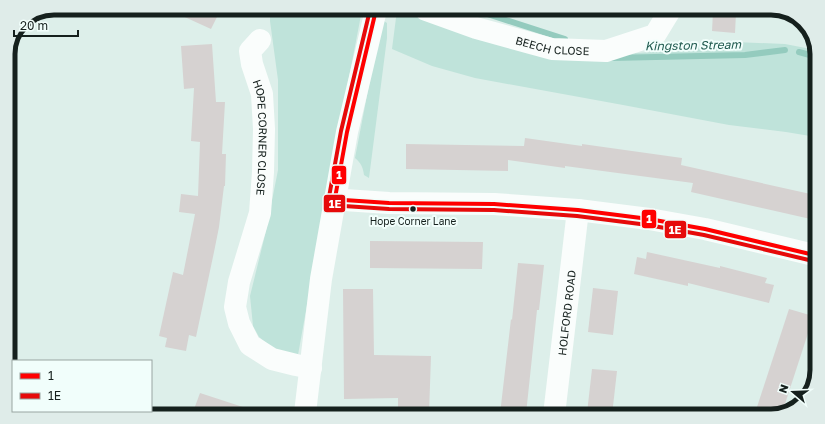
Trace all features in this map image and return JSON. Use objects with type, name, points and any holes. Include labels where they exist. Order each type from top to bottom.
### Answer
[{"type":"street","points":[[306,409],[321,279],[335,198],[347,132],[375,15]]},
{"type":"street","name":"BEECH CLOSE","points":[[440,15],[476,28],[552,48],[606,51],[656,35],[667,15]]},
{"type":"street","name":"HOPE CORNER CLOSE","points":[[248,47],[262,94],[264,129],[263,172],[260,213],[239,282],[235,307],[238,324],[250,345],[272,359],[311,368]]},
{"type":"street","points":[[335,198],[389,203],[494,204],[578,210],[649,219],[810,254]]},
{"type":"street","name":"HOLFORD ROAD","points":[[555,409],[578,210]]},
{"type":"green space","points":[[270,15],[361,15],[298,355],[274,349],[259,337],[253,326],[250,296],[266,231],[278,170],[278,80]]},
{"type":"green space","points":[[396,15],[421,15],[488,41],[560,58],[653,52],[735,42],[785,44],[809,49],[810,136],[729,125],[475,78],[432,66],[392,49]]},
{"type":"green space","points":[[384,21],[387,23],[387,38],[369,178],[364,175],[361,165],[355,158],[379,33]]},
{"type":"building","points":[[180,15],[218,15],[211,29]]},
{"type":"building","points":[[713,15],[736,15],[735,33],[712,31]]},
{"type":"building","points":[[212,44],[216,102],[225,102],[222,154],[226,154],[225,186],[219,227],[196,337],[189,335],[186,351],[165,347],[167,338],[159,336],[173,272],[183,275],[195,214],[179,212],[181,194],[198,196],[200,142],[191,141],[194,88],[184,89],[181,46]]},
{"type":"building","points":[[525,138],[582,146],[582,144],[682,158],[681,165],[810,194],[810,219],[691,192],[693,183],[565,166],[565,168],[508,160],[508,171],[406,169],[406,144],[524,146]]},
{"type":"building","points":[[370,241],[483,242],[482,269],[370,268]]},
{"type":"building","points":[[647,252],[720,268],[720,266],[767,278],[765,283],[774,285],[769,303],[688,283],[688,286],[634,274],[637,257],[646,259]]},
{"type":"building","points":[[518,263],[544,265],[539,310],[537,310],[527,409],[501,409],[511,319],[512,320]]},
{"type":"building","points":[[593,288],[618,291],[613,335],[588,332]]},
{"type":"building","points":[[343,289],[373,289],[374,355],[431,356],[429,409],[398,409],[398,398],[344,399]]},
{"type":"building","points":[[789,309],[810,315],[810,327],[784,407],[776,409],[763,409],[757,407]]},
{"type":"building","points":[[592,369],[617,371],[613,409],[587,409]]},
{"type":"building","points":[[200,393],[249,409],[194,409]]},
{"type":"waterway","name":"Kingston Stream","points":[[490,15],[565,39]]},
{"type":"waterway","name":"Kingston Stream","points":[[611,58],[745,55],[785,50]]},
{"type":"waterway","name":"Kingston Stream","points":[[799,52],[810,55]]},
{"type":"transit line","name":"1E","points":[[369,15],[341,131],[329,197],[332,203],[344,206],[389,209],[494,210],[577,216],[648,225],[704,235],[810,260]]},
{"type":"transit line","name":"1","points":[[375,15],[347,132],[335,198],[389,203],[494,204],[578,210],[649,219],[705,229],[810,254]]},
{"type":"place","name":"Hope Corner Lane","points":[[413,209]]}]
